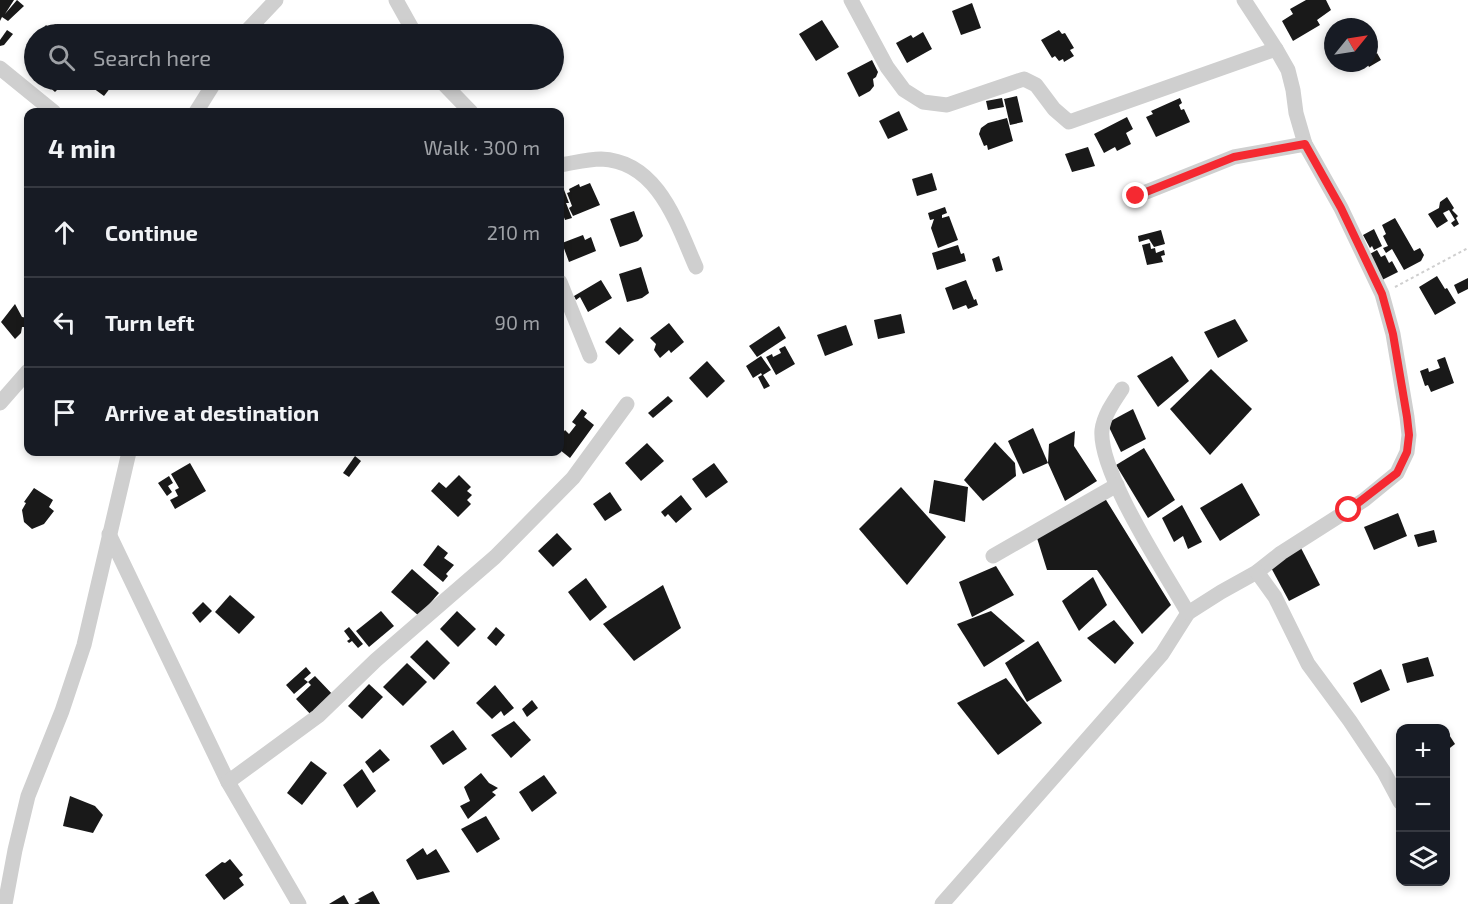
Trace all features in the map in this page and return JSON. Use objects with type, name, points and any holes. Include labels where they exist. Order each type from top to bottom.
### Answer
[{"type":"street","points":[[253,24],[276,0]]},
{"type":"street","points":[[396,0],[409,24]]},
{"type":"street","points":[[851,0],[887,67],[904,90],[923,102],[947,105],[1024,79],[1036,85],[1054,109],[1069,122],[1276,49]]},
{"type":"street","points":[[942,904],[1162,654],[1188,613],[1257,572],[1281,553],[1364,500],[1397,473],[1403,462],[1409,435],[1407,417],[1393,334],[1382,294],[1341,208],[1305,144],[1288,70],[1244,0]]},
{"type":"street","points":[[0,68],[24,88]]},
{"type":"street","points":[[27,90],[49,108]]},
{"type":"street","points":[[198,108],[210,90]]},
{"type":"street","points":[[450,90],[467,108]]},
{"type":"street","points":[[1136,196],[1234,157],[1305,144]]},
{"type":"street","points":[[564,164],[599,159],[616,161],[636,171],[654,184],[672,213],[696,267]]},
{"type":"street","points":[[564,292],[590,356]]},
{"type":"street","points":[[0,403],[24,376]]},
{"type":"street","points":[[1122,389],[1111,404],[1102,430],[1105,452],[1117,485],[1188,613]]},
{"type":"street","points":[[228,782],[318,716],[376,660],[495,557],[573,478],[627,404]]},
{"type":"street","points":[[5,904],[28,796],[62,711],[84,645],[128,456]]},
{"type":"street","points":[[993,556],[1117,485]]},
{"type":"street","points":[[109,534],[228,782],[299,904]]},
{"type":"street","points":[[1257,572],[1275,597],[1308,664],[1356,729],[1396,793]]},
{"type":"path","points":[[1382,294],[1468,248]]},
{"type":"building","points":[[0,0],[14,0],[5,14],[17,0],[24,6],[8,21],[2,17],[0,21]]},
{"type":"building","points":[[1306,0],[1326,0],[1331,10],[1317,20],[1320,25],[1293,41],[1282,21],[1293,14],[1290,9]]},
{"type":"building","points":[[972,3],[981,28],[961,35],[952,11]]},
{"type":"building","points":[[822,20],[839,47],[816,61],[799,34]]},
{"type":"building","points":[[7,30],[13,34],[4,45],[0,46],[0,40]]},
{"type":"building","points":[[1059,30],[1062,34],[1065,33],[1074,48],[1070,50],[1074,56],[1064,62],[1063,59],[1059,61],[1055,56],[1052,58],[1041,40]]},
{"type":"building","points":[[923,32],[932,49],[907,63],[896,43]]},
{"type":"building","points":[[872,60],[878,72],[873,79],[874,86],[859,97],[847,73]]},
{"type":"building","points":[[96,90],[109,90],[104,96]]},
{"type":"building","points":[[1017,96],[1023,122],[1010,125],[1004,99]]},
{"type":"building","points":[[1002,98],[1004,107],[988,110],[986,101]]},
{"type":"building","points":[[1180,98],[1181,110],[1184,109],[1190,122],[1156,137],[1146,117],[1153,114],[1151,111]]},
{"type":"building","points":[[899,111],[908,130],[888,139],[879,121]]},
{"type":"building","points":[[1127,117],[1133,129],[1126,133],[1131,144],[1117,151],[1115,147],[1104,153],[1094,134]]},
{"type":"building","points":[[1007,118],[1013,141],[988,150],[979,134],[981,128],[988,123]]},
{"type":"building","points":[[1088,147],[1095,166],[1072,172],[1065,154]]},
{"type":"building","points":[[932,173],[937,190],[917,196],[912,179]]},
{"type":"building","points":[[590,183],[600,205],[573,216],[569,208],[572,206],[567,193],[570,192],[569,189],[579,184],[580,187]]},
{"type":"building","points":[[564,190],[572,218],[565,220],[564,217]]},
{"type":"building","points":[[1447,197],[1454,208],[1452,210],[1458,216],[1456,218],[1459,224],[1454,227],[1451,223],[1455,220],[1449,210],[1443,213],[1448,221],[1437,228],[1428,214],[1439,208],[1440,202]]},
{"type":"building","points":[[945,207],[947,213],[942,215],[942,218],[949,216],[958,240],[938,248],[931,228],[934,219],[930,220],[928,213]]},
{"type":"building","points":[[634,211],[643,236],[638,241],[620,247],[610,219]]},
{"type":"building","points":[[1395,218],[1414,251],[1420,248],[1424,255],[1421,261],[1404,270],[1392,249],[1386,253],[1383,248],[1388,246],[1383,236],[1386,234],[1382,225]]},
{"type":"building","points":[[1374,229],[1382,246],[1374,250],[1372,246],[1370,248],[1363,235]]},
{"type":"building","points":[[1161,230],[1165,244],[1154,247],[1149,239],[1139,242],[1138,236]]},
{"type":"building","points":[[583,235],[585,240],[591,237],[596,251],[569,262],[564,242]]},
{"type":"building","points":[[1150,243],[1151,249],[1155,248],[1156,253],[1164,250],[1165,255],[1161,256],[1163,262],[1147,265],[1142,245]]},
{"type":"building","points":[[958,245],[966,261],[937,270],[932,253]]},
{"type":"building","points":[[1377,250],[1381,257],[1385,255],[1389,263],[1392,261],[1398,272],[1382,280],[1368,255]]},
{"type":"building","points":[[999,256],[1003,270],[996,272],[992,259]]},
{"type":"building","points":[[641,267],[649,293],[642,298],[627,302],[619,274]]},
{"type":"building","points":[[1437,276],[1456,303],[1435,315],[1419,287]]},
{"type":"building","points":[[1468,278],[1468,289],[1458,294],[1454,285]]},
{"type":"building","points":[[601,280],[612,298],[588,312],[580,297],[576,300],[574,296]]},
{"type":"building","points":[[966,280],[978,305],[968,309],[966,305],[953,310],[945,288]]},
{"type":"building","points":[[15,304],[24,317],[24,327],[15,339],[1,322]]},
{"type":"building","points":[[901,314],[905,333],[878,339],[874,320]]},
{"type":"building","points":[[1235,319],[1248,341],[1218,358],[1204,332]]},
{"type":"building","points":[[669,323],[684,342],[671,353],[669,350],[660,358],[654,350],[656,344],[650,338]]},
{"type":"building","points":[[846,325],[853,345],[825,356],[817,335]]},
{"type":"building","points":[[779,326],[786,338],[757,357],[749,346]]},
{"type":"building","points":[[620,327],[634,340],[619,355],[605,342]]},
{"type":"building","points":[[785,346],[795,364],[776,375],[766,357],[772,354],[773,357],[781,353],[779,349]]},
{"type":"building","points":[[761,356],[771,370],[763,375],[770,386],[764,389],[758,377],[762,375],[761,373],[753,378],[746,366]]},
{"type":"building","points":[[1172,356],[1189,381],[1158,407],[1137,376]]},
{"type":"building","points":[[1445,357],[1454,383],[1431,392],[1428,385],[1425,386],[1420,371],[1428,368],[1429,372],[1440,368],[1437,360]]},
{"type":"building","points":[[707,361],[725,381],[707,398],[689,378]]},
{"type":"building","points":[[1211,369],[1252,409],[1210,455],[1170,409]]},
{"type":"building","points":[[668,396],[673,401],[653,418],[648,413]]},
{"type":"building","points":[[582,409],[587,413],[584,417],[594,425],[570,458],[564,453],[564,431],[569,434],[576,425],[572,422]]},
{"type":"building","points":[[1133,409],[1146,439],[1121,452],[1107,423]]},
{"type":"building","points":[[1033,428],[1048,463],[1023,474],[1008,441]]},
{"type":"building","points":[[1075,431],[1074,446],[1097,481],[1065,501],[1048,463],[1049,444]]},
{"type":"building","points":[[995,442],[1015,463],[1016,476],[983,501],[964,480]]},
{"type":"building","points":[[647,443],[664,461],[641,481],[625,463]]},
{"type":"building","points":[[1144,448],[1175,500],[1148,518],[1116,465]]},
{"type":"building","points":[[355,456],[361,461],[349,477],[343,473]]},
{"type":"building","points":[[190,463],[206,491],[175,509],[170,500],[178,496],[175,490],[179,488],[171,474]]},
{"type":"building","points":[[714,463],[728,482],[706,498],[692,479]]},
{"type":"building","points":[[459,475],[471,487],[467,491],[472,495],[467,500],[471,504],[458,517],[431,491],[439,482],[446,488]]},
{"type":"building","points":[[169,476],[173,483],[168,486],[172,492],[167,496],[158,483]]},
{"type":"building","points":[[934,480],[968,487],[965,522],[929,513]]},
{"type":"building","points":[[1242,483],[1260,515],[1220,541],[1200,508]]},
{"type":"building","points":[[901,487],[946,537],[907,585],[859,529]]},
{"type":"building","points":[[34,488],[53,500],[49,507],[54,511],[44,524],[32,529],[24,522],[22,510],[26,503],[24,502]]},
{"type":"building","points":[[610,492],[622,510],[605,521],[593,504]]},
{"type":"building","points":[[681,495],[692,509],[676,523],[668,514],[665,517],[661,512]]},
{"type":"building","points":[[1103,495],[1171,605],[1142,634],[1097,570],[1047,570],[1037,538]]},
{"type":"building","points":[[1182,505],[1202,542],[1188,549],[1183,536],[1174,542],[1162,518]]},
{"type":"building","points":[[1398,513],[1407,536],[1374,550],[1364,527]]},
{"type":"building","points":[[1434,530],[1437,542],[1418,547],[1414,535]]},
{"type":"building","points":[[557,533],[572,549],[553,567],[538,551]]},
{"type":"building","points":[[438,545],[448,553],[444,558],[454,565],[446,574],[448,576],[443,582],[423,565]]},
{"type":"building","points":[[1301,548],[1320,585],[1289,601],[1269,564]]},
{"type":"building","points":[[996,566],[1014,595],[972,617],[959,582]]},
{"type":"building","points":[[412,569],[439,593],[419,616],[391,592]]},
{"type":"building","points":[[1093,577],[1107,605],[1079,631],[1062,601]]},
{"type":"building","points":[[586,578],[607,607],[590,621],[568,592]]},
{"type":"building","points":[[663,585],[681,628],[634,661],[603,624]]},
{"type":"building","points":[[230,595],[255,617],[239,634],[215,612]]},
{"type":"building","points":[[203,602],[212,611],[200,623],[192,613]]},
{"type":"building","points":[[381,611],[394,626],[369,647],[356,631]]},
{"type":"building","points":[[457,611],[476,629],[458,647],[440,629]]},
{"type":"building","points":[[991,611],[1025,641],[984,667],[957,624]]},
{"type":"building","points":[[1114,620],[1134,643],[1115,664],[1087,638]]},
{"type":"building","points":[[349,627],[363,644],[358,648],[352,641],[349,643],[347,641],[350,639],[344,631]]},
{"type":"building","points":[[496,627],[505,635],[496,646],[487,638]]},
{"type":"building","points":[[427,640],[450,663],[434,680],[410,657]]},
{"type":"building","points":[[1038,641],[1062,681],[1027,702],[1005,663]]},
{"type":"building","points":[[1428,657],[1434,676],[1407,683],[1402,664]]},
{"type":"building","points":[[407,663],[427,682],[403,706],[383,687]]},
{"type":"building","points":[[306,667],[311,673],[304,679],[308,682],[294,694],[286,685]]},
{"type":"building","points":[[1381,669],[1390,690],[1361,703],[1353,683]]},
{"type":"building","points":[[315,676],[335,697],[314,718],[296,699],[311,685],[308,682]]},
{"type":"building","points":[[1006,678],[1042,723],[998,755],[957,703]]},
{"type":"building","points":[[369,684],[383,697],[362,719],[348,706]]},
{"type":"building","points":[[495,685],[514,708],[504,716],[501,711],[492,719],[476,703]]},
{"type":"building","points":[[532,700],[538,708],[527,717],[522,709]]},
{"type":"building","points":[[514,721],[531,740],[511,758],[491,735]]},
{"type":"building","points":[[453,730],[467,749],[443,765],[430,746]]},
{"type":"building","points":[[1450,736],[1455,744],[1450,748]]},
{"type":"building","points":[[380,749],[390,760],[373,773],[365,762]]},
{"type":"building","points":[[311,761],[327,773],[302,805],[287,793]]},
{"type":"building","points":[[362,769],[376,791],[357,808],[343,785]]},
{"type":"building","points":[[481,773],[489,783],[498,788],[492,792],[496,795],[468,819],[460,806],[470,801],[464,787]]},
{"type":"building","points":[[544,775],[557,793],[532,812],[519,792]]},
{"type":"building","points":[[70,796],[95,806],[103,815],[93,833],[63,826]]},
{"type":"building","points":[[486,816],[500,839],[477,853],[461,829]]},
{"type":"building","points":[[423,848],[427,855],[436,849],[450,872],[417,880],[406,860]]},
{"type":"building","points":[[230,859],[243,875],[239,878],[244,885],[224,900],[205,875]]},
{"type":"building","points":[[373,891],[380,904],[354,904],[360,901],[358,899]]},
{"type":"building","points":[[344,895],[349,904],[329,904]]},
{"type":"route","points":[[1136,196],[1234,157],[1305,144],[1341,208],[1382,294],[1393,334],[1407,417],[1409,435],[1407,452],[1397,473],[1349,510]]}]
